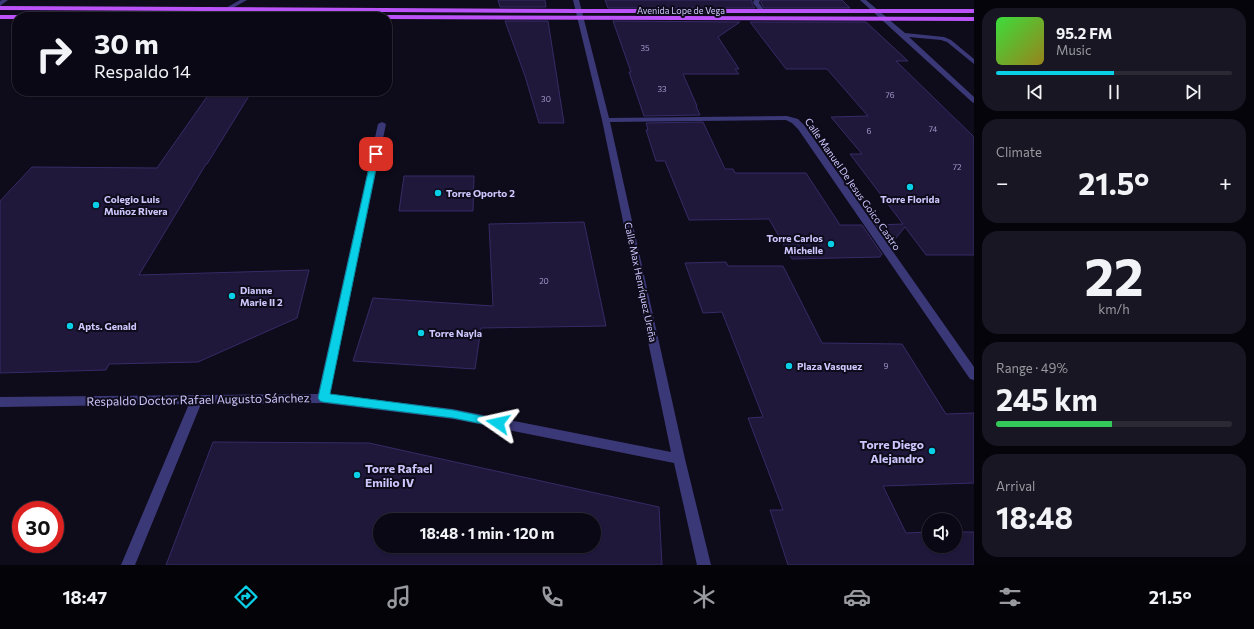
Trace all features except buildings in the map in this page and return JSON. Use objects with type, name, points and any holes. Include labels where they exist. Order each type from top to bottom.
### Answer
[{"type":"main road","name":"Avenida Lope de Vega","points":[[0,8],[229,8],[581,15],[886,19],[974,18]]},
{"type":"main road","name":"Avenida Lope de Vega","points":[[392,17],[581,15],[762,10],[974,11]]},
{"type":"main road","points":[[0,17],[12,17]]},
{"type":"street","points":[[0,4],[5,0]]},
{"type":"street","points":[[229,8],[244,0]]},
{"type":"street","name":"Calle Max Henríquez Ureña","points":[[576,0],[581,15],[606,120],[679,459],[704,565]]},
{"type":"street","points":[[758,0],[756,3],[762,10]]},
{"type":"street","points":[[863,0],[904,35],[974,101]]},
{"type":"street","points":[[904,35],[942,38],[949,41],[974,62]]},
{"type":"street","name":"Calle Manuel De Jesus Goico Castro","points":[[606,120],[787,118],[795,121],[801,127],[974,376]]},
{"type":"street","points":[[323,398],[382,124]]},
{"type":"street","name":"Respaldo Doctor Rafael Augusto Sánchez","points":[[0,402],[323,398],[453,414],[679,459]]},
{"type":"street","points":[[128,565],[185,432],[197,399]]},
{"type":"place","name":"Torre Florida","points":[[910,187]]},
{"type":"place","name":"Torre Oporto 2","points":[[438,193]]},
{"type":"place","name":"Colegio Luis Muñoz Rivera","points":[[96,205]]},
{"type":"place","name":"Torre Carlos Michelle","points":[[831,244]]},
{"type":"place","name":"Dianne Marie II 2","points":[[232,296]]},
{"type":"place","name":"Apts. Genald","points":[[70,326]]},
{"type":"place","name":"Torre Nayla","points":[[421,333]]},
{"type":"place","name":"Plaza Vasquez","points":[[789,366]]},
{"type":"place","name":"Torre Diego Alejandro","points":[[932,451]]},
{"type":"place","name":"Torre Rafael Emilio IV","points":[[357,475]]},
{"type":"route","points":[[376,154],[323,398],[453,414],[498,423]]}]
